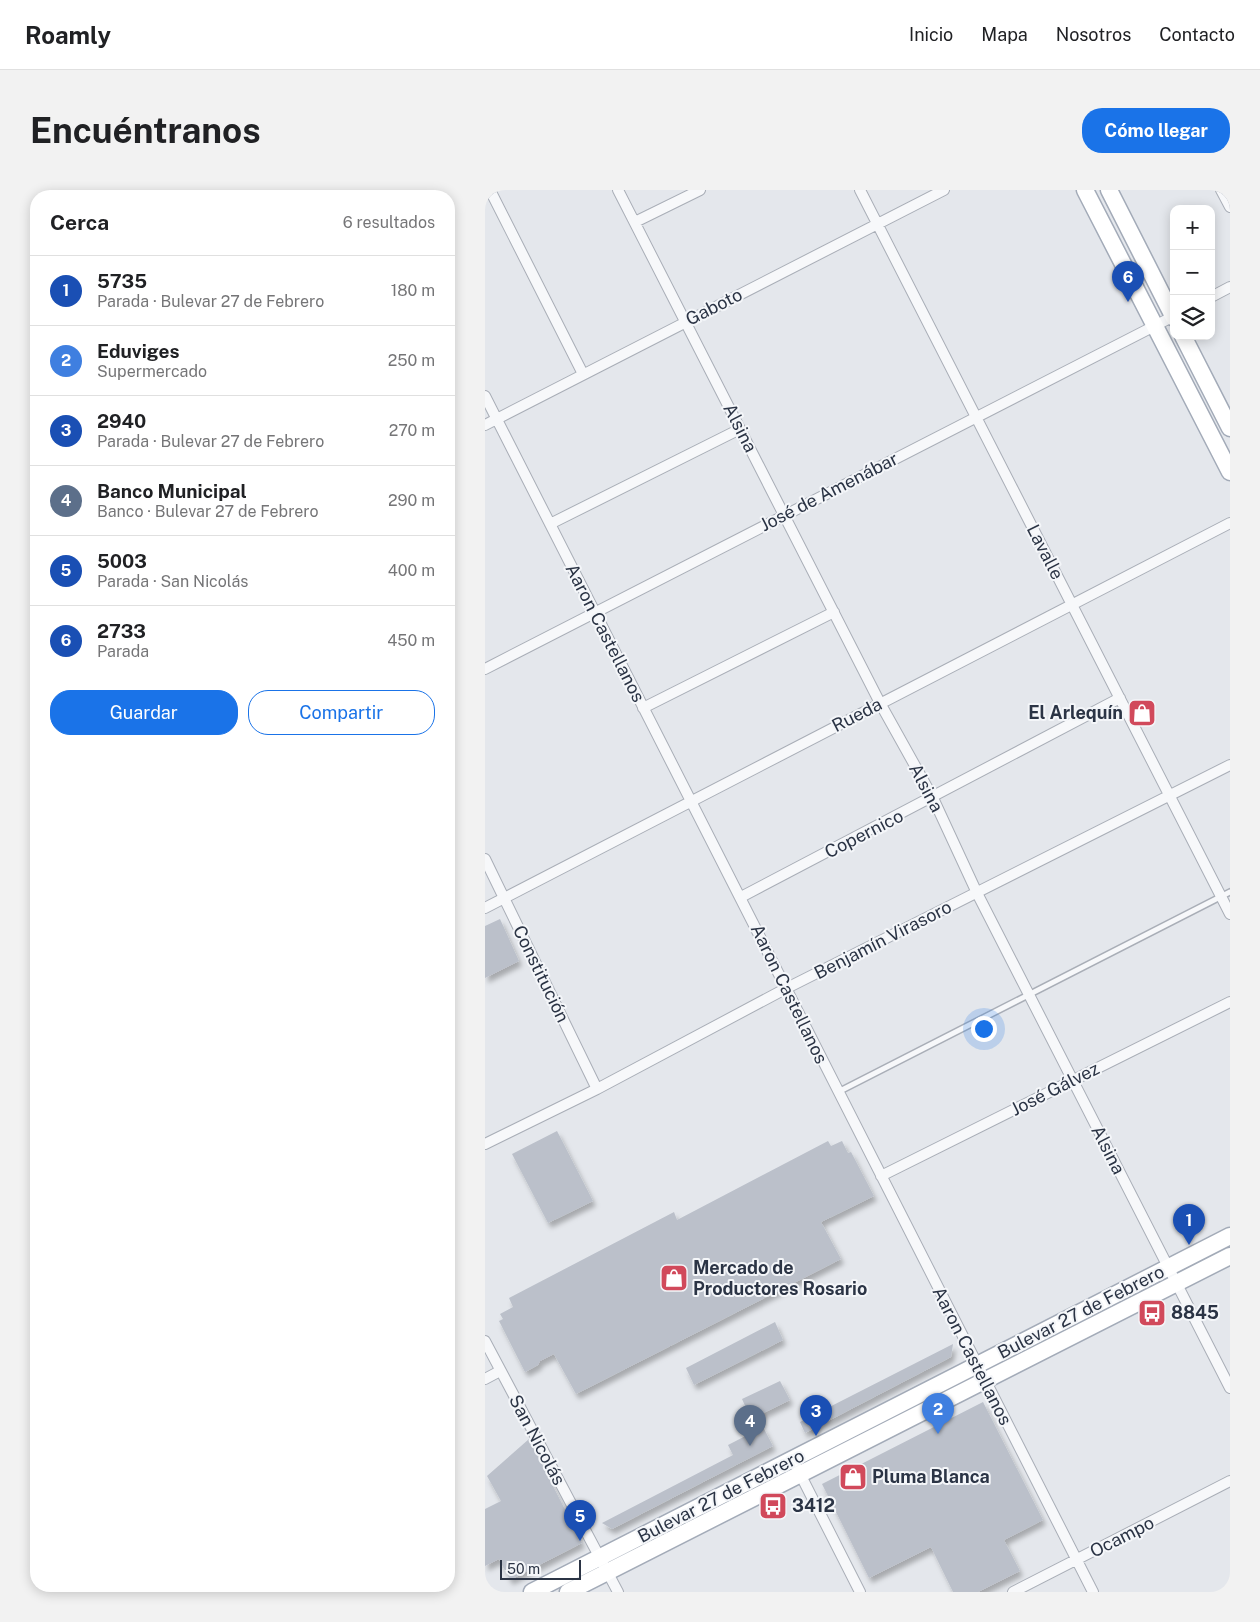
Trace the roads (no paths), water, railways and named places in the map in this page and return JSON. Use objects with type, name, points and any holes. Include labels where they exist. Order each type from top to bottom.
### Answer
[{"type":"main road","points":[[1085,190],[1230,472]]},
{"type":"main road","points":[[1109,190],[1170,309]]},
{"type":"main road","points":[[1185,340],[1230,428]]},
{"type":"main road","name":"Bulevar 27 de Febrero","points":[[797,1467],[976,1365],[1230,1236]]},
{"type":"main road","name":"Bulevar 27 de Febrero","points":[[532,1592],[604,1564],[797,1467],[984,1380],[1230,1256]]},
{"type":"main road","name":"Bulevar 27 de Febrero","points":[[568,1592],[604,1564]]},
{"type":"street","points":[[490,190],[583,374]]},
{"type":"street","name":"Alsina","points":[[618,190],[880,703],[933,798],[977,893],[1230,1388]]},
{"type":"street","points":[[635,222],[700,190]]},
{"type":"street","name":"Lavalle","points":[[860,190],[1169,796],[1225,895],[1230,914]]},
{"type":"street","name":"Gaboto","points":[[485,425],[944,190]]},
{"type":"street","points":[[1221,190],[1230,207]]},
{"type":"street","points":[[1215,295],[1230,287]]},
{"type":"street","name":"José de Amenábar","points":[[485,669],[1170,319]]},
{"type":"street","name":"Aaron Castellanos","points":[[485,396],[1093,1592]]},
{"type":"street","points":[[550,524],[740,429]]},
{"type":"street","name":"Rueda","points":[[485,908],[1230,523]]},
{"type":"street","points":[[643,708],[833,612]]},
{"type":"street","name":"Copernico","points":[[741,897],[933,798],[1119,698]]},
{"type":"street","name":"Benjamín Virasoro","points":[[485,1144],[597,1089],[785,989],[1230,765]]},
{"type":"street","name":"Constitución","points":[[485,859],[597,1089]]},
{"type":"street","name":"José Gálvez","points":[[881,1176],[1230,1002]]},
{"type":"street","name":"San Nicolás","points":[[485,1341],[618,1592]]},
{"type":"street","points":[[485,1378],[500,1371]]},
{"type":"street","points":[[797,1467],[860,1592]]},
{"type":"street","name":"Ocampo","points":[[1013,1592],[1230,1481]]},
{"type":"lane","points":[[838,1092],[1225,895]]},
{"type":"place","name":"2733","points":[[1128,302]]},
{"type":"place","name":"El Arlequín","points":[[1142,713]]},
{"type":"place","name":"5735","points":[[1189,1245]]},
{"type":"place","name":"Mercado de Productores Rosario","points":[[674,1278]]},
{"type":"place","name":"8845","points":[[1152,1313]]},
{"type":"place","name":"Eduviges","points":[[938,1434]]},
{"type":"place","name":"2940","points":[[816,1436]]},
{"type":"place","name":"Banco Municipal","points":[[750,1446]]},
{"type":"place","name":"Pluma Blanca","points":[[853,1477]]},
{"type":"place","name":"3412","points":[[773,1506]]},
{"type":"place","name":"5003","points":[[580,1541]]}]
